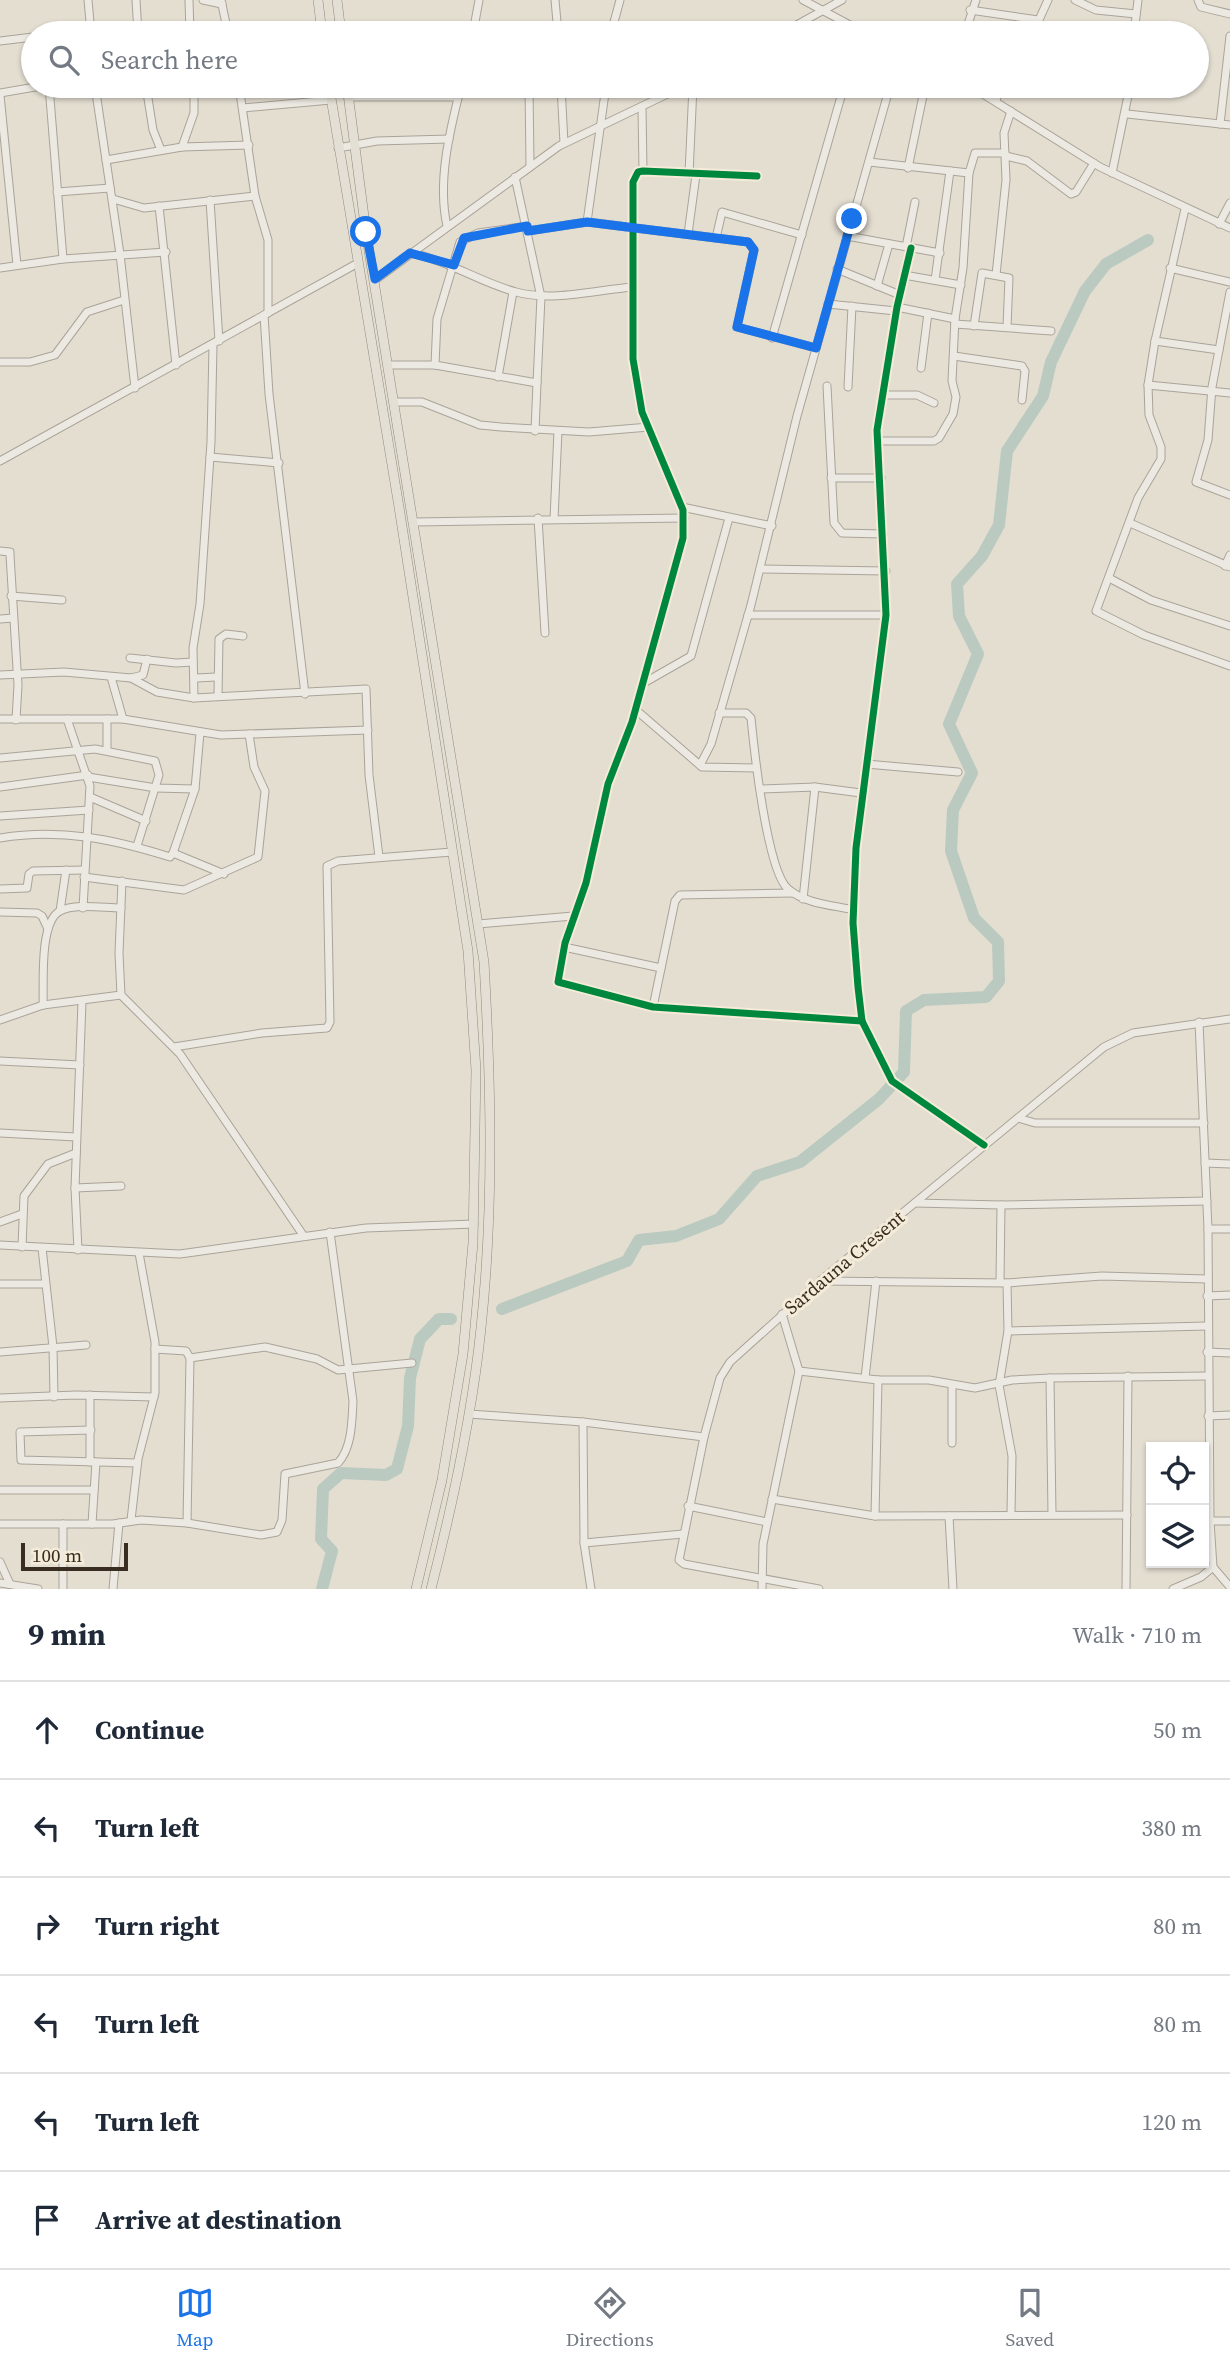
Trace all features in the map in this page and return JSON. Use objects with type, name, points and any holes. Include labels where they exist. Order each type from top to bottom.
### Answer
[{"type":"main road","points":[[318,0],[321,21]]},
{"type":"main road","points":[[337,0],[340,21]]},
{"type":"main road","points":[[348,98],[484,962],[491,1072],[492,1167],[481,1328],[470,1414],[431,1589]]},
{"type":"main road","points":[[331,100],[468,951],[476,1069],[474,1224],[463,1354],[442,1480],[416,1589]]},
{"type":"street","points":[[88,0],[89,21]]},
{"type":"street","points":[[136,0],[137,21]]},
{"type":"street","points":[[189,0],[190,21]]},
{"type":"street","points":[[203,0],[222,2],[226,21]]},
{"type":"street","points":[[475,21],[479,0]]},
{"type":"street","points":[[555,0],[557,21]]},
{"type":"street","points":[[614,21],[620,0]]},
{"type":"street","points":[[803,0],[843,21]]},
{"type":"street","points":[[804,21],[842,0]]},
{"type":"street","points":[[968,21],[976,0]]},
{"type":"street","points":[[970,10],[1038,20],[1048,0]]},
{"type":"street","points":[[1079,0],[1096,10],[1136,14]]},
{"type":"street","points":[[1135,21],[1138,0]]},
{"type":"street","points":[[1198,0],[1201,7],[1230,14]]},
{"type":"street","points":[[1220,124],[1230,36]]},
{"type":"street","points":[[0,41],[21,38]]},
{"type":"street","points":[[17,265],[0,94],[21,90]]},
{"type":"street","points":[[50,98],[63,259]]},
{"type":"street","points":[[97,98],[113,199],[135,388]]},
{"type":"street","points":[[148,98],[153,130],[161,150]]},
{"type":"street","points":[[182,147],[194,113],[194,98]]},
{"type":"street","points":[[241,98],[255,196],[268,240],[266,314],[269,394],[305,694]]},
{"type":"street","points":[[447,226],[442,202],[449,139],[458,98]]},
{"type":"street","points":[[529,98],[530,166]]},
{"type":"street","points":[[562,98],[564,143]]},
{"type":"street","points":[[587,222],[604,98]]},
{"type":"street","points":[[375,279],[564,143],[660,98]]},
{"type":"street","points":[[688,234],[693,174],[693,98]]},
{"type":"street","points":[[772,338],[841,98]]},
{"type":"street","points":[[700,765],[711,744],[748,615],[837,269],[887,98]]},
{"type":"street","points":[[908,168],[923,98]]},
{"type":"street","points":[[991,98],[1112,173],[1230,228]]},
{"type":"street","points":[[1112,173],[1129,98]]},
{"type":"street","points":[[243,108],[331,100]]},
{"type":"street","points":[[642,107],[643,171]]},
{"type":"street","points":[[996,275],[1006,154],[1004,133],[1011,111]]},
{"type":"street","points":[[1127,114],[1230,125]]},
{"type":"street","points":[[338,148],[393,139],[449,139]]},
{"type":"street","points":[[106,160],[182,147],[249,145]]},
{"type":"street","points":[[878,441],[929,441],[939,438],[954,405],[955,321],[961,285],[969,173],[975,153],[1006,154],[1027,161],[1071,194],[1076,192],[1094,163]]},
{"type":"street","points":[[869,162],[969,173]]},
{"type":"street","points":[[757,176],[643,171],[638,172],[633,182],[633,359],[642,412],[682,507],[684,518],[682,538],[667,600],[636,710],[611,776],[586,883],[573,916],[558,977],[560,984],[653,1007],[862,1021]]},
{"type":"street","points":[[935,280],[950,171]]},
{"type":"street","points":[[516,177],[541,298],[535,431]]},
{"type":"street","points":[[57,192],[110,188]]},
{"type":"street","points":[[113,199],[144,208],[255,196]]},
{"type":"street","points":[[194,698],[196,678],[193,662],[210,457],[216,343],[210,200]]},
{"type":"street","points":[[915,202],[882,395],[878,441],[886,615],[861,793],[854,910],[862,1021],[893,1082],[984,1145]]},
{"type":"street","points":[[1219,223],[1230,203]]},
{"type":"street","points":[[159,206],[176,365]]},
{"type":"street","points":[[1185,209],[1170,268],[1148,384],[1149,415],[1161,447],[1161,459],[1142,491],[1096,609],[1097,614],[1144,635],[1230,666]]},
{"type":"street","points":[[0,213],[10,211]]},
{"type":"street","points":[[716,238],[722,212],[802,235]]},
{"type":"street","points":[[435,365],[437,319],[464,238],[587,222],[753,245],[737,327],[816,348]]},
{"type":"street","points":[[846,236],[940,253]]},
{"type":"street","points":[[877,286],[888,244]]},
{"type":"street","points":[[0,268],[63,259],[166,252]]},
{"type":"street","points":[[410,253],[454,265],[513,292],[541,298],[633,287]]},
{"type":"street","points":[[0,461],[358,263]]},
{"type":"street","points":[[1170,268],[1230,282]]},
{"type":"street","points":[[837,269],[900,295]]},
{"type":"street","points":[[904,275],[961,285]]},
{"type":"street","points":[[974,326],[980,275],[996,275],[1010,280],[1007,327]]},
{"type":"street","points":[[498,377],[513,292]]},
{"type":"street","points":[[1230,292],[1228,318],[1212,391],[1209,440],[1196,482],[1230,495]]},
{"type":"street","points":[[0,362],[30,362],[55,355],[87,312],[124,300]]},
{"type":"street","points":[[828,304],[928,313],[974,326],[1051,331]]},
{"type":"street","points":[[848,387],[852,306]]},
{"type":"street","points":[[921,368],[928,313]]},
{"type":"street","points":[[1156,341],[1219,350]]},
{"type":"street","points":[[954,356],[1022,366],[1025,371],[1022,400]]},
{"type":"street","points":[[390,365],[435,365],[537,383]]},
{"type":"street","points":[[1148,384],[1230,393]]},
{"type":"street","points":[[827,386],[834,523],[839,532],[883,534]]},
{"type":"street","points":[[882,395],[917,395],[934,403]]},
{"type":"street","points":[[396,402],[422,402],[480,425],[535,431],[649,427]]},
{"type":"street","points":[[554,519],[558,431]]},
{"type":"street","points":[[210,457],[279,463]]},
{"type":"street","points":[[831,478],[881,478]]},
{"type":"street","points":[[682,507],[772,526]]},
{"type":"street","points":[[538,518],[545,633]]},
{"type":"street","points":[[415,522],[538,518],[684,518]]},
{"type":"street","points":[[642,684],[691,656],[729,518]]},
{"type":"street","points":[[1130,523],[1227,566],[1230,555]]},
{"type":"street","points":[[0,551],[10,552],[17,674],[16,720]]},
{"type":"street","points":[[760,569],[886,571]]},
{"type":"street","points":[[1109,578],[1151,600],[1230,626]]},
{"type":"street","points":[[12,596],[62,600]]},
{"type":"street","points":[[748,615],[886,615]]},
{"type":"street","points":[[0,620],[13,618]]},
{"type":"street","points":[[218,695],[216,677],[220,636],[243,636]]},
{"type":"street","points":[[130,657],[176,663],[193,662]]},
{"type":"street","points":[[0,676],[64,671],[131,678],[143,676],[147,659]]},
{"type":"street","points":[[111,677],[123,719]]},
{"type":"street","points":[[196,678],[216,677]]},
{"type":"street","points":[[131,678],[157,692],[194,698],[366,689],[369,775],[379,857]]},
{"type":"street","points":[[636,710],[700,765],[756,768]]},
{"type":"street","points":[[719,713],[749,715],[773,855],[785,887],[803,899],[854,910]]},
{"type":"street","points":[[0,719],[123,719],[200,733],[368,730]]},
{"type":"street","points":[[67,719],[88,776],[90,797],[83,908]]},
{"type":"street","points":[[107,719],[107,750]]},
{"type":"street","points":[[0,838],[40,834],[89,835],[170,857],[195,789],[200,733]]},
{"type":"street","points":[[0,889],[27,888],[29,874],[33,871],[66,870],[184,890],[252,862],[261,851],[265,791],[264,782],[254,767],[249,734]]},
{"type":"street","points":[[0,758],[78,750],[107,750],[155,761],[159,769],[156,788],[137,846]]},
{"type":"street","points":[[866,764],[958,772]]},
{"type":"street","points":[[0,787],[88,776],[156,788],[195,789]]},
{"type":"street","points":[[760,789],[815,787],[861,793]]},
{"type":"street","points":[[803,899],[815,787]]},
{"type":"street","points":[[90,797],[146,821]]},
{"type":"street","points":[[0,816],[89,810]]},
{"type":"street","points":[[174,1048],[329,1026],[327,866],[338,861],[452,852]]},
{"type":"street","points":[[173,853],[224,874]]},
{"type":"street","points":[[60,911],[66,870]]},
{"type":"street","points":[[122,881],[121,995],[174,1048],[303,1235]]},
{"type":"street","points":[[653,1007],[675,901],[680,895],[793,893]]},
{"type":"street","points":[[44,1005],[44,956],[52,918],[60,911],[121,908]]},
{"type":"street","points":[[0,912],[37,913],[44,918],[48,929]]},
{"type":"street","points":[[478,923],[573,916]]},
{"type":"street","points":[[564,947],[661,968]]},
{"type":"street","points":[[0,1020],[44,1005],[121,995]]},
{"type":"street","points":[[78,1250],[75,1188],[82,1002]]},
{"type":"street","name":"Sardauna Cresent","points":[[819,1589],[791,1586],[761,1577],[684,1564],[678,1556],[704,1437],[724,1370],[820,1281],[1118,1038],[1133,1033],[1230,1019]]},
{"type":"street","points":[[1199,1022],[1208,1229],[1210,1521],[1213,1567],[1223,1585],[1230,1587]]},
{"type":"street","points":[[0,1061],[80,1065]]},
{"type":"street","points":[[1018,1118],[1035,1123],[1204,1123]]},
{"type":"street","points":[[0,1133],[76,1137]]},
{"type":"street","points":[[22,1247],[23,1198],[44,1168],[76,1153]]},
{"type":"street","points":[[1205,1163],[1230,1164]]},
{"type":"street","points":[[75,1188],[121,1186]]},
{"type":"street","points":[[914,1203],[1001,1205],[1207,1201]]},
{"type":"street","points":[[1001,1205],[1003,1282],[1008,1331],[999,1385],[1012,1456],[1011,1514]]},
{"type":"street","points":[[0,1222],[22,1214]]},
{"type":"street","points":[[0,1245],[180,1254],[330,1232],[474,1224]]},
{"type":"street","points":[[1208,1229],[1230,1229]]},
{"type":"street","points":[[0,1524],[92,1524],[131,1520],[187,1523],[261,1535],[277,1532],[282,1520],[285,1474],[328,1466],[343,1458],[353,1413],[330,1232]]},
{"type":"street","points":[[42,1248],[53,1347],[54,1397]]},
{"type":"street","points":[[131,1520],[137,1463],[154,1397],[155,1349],[139,1253]]},
{"type":"street","points":[[820,1281],[1003,1282],[1102,1276],[1207,1279]]},
{"type":"street","points":[[865,1378],[876,1281]]},
{"type":"street","points":[[0,1284],[44,1284]]},
{"type":"street","points":[[1207,1296],[1230,1295]]},
{"type":"street","points":[[762,1589],[767,1521],[799,1371],[782,1314]]},
{"type":"street","points":[[1008,1331],[1207,1326]]},
{"type":"street","points":[[0,1352],[86,1345]]},
{"type":"street","points":[[190,1358],[275,1347],[317,1359],[331,1369],[349,1371],[412,1363]]},
{"type":"street","points":[[155,1349],[186,1351],[190,1358],[187,1523]]},
{"type":"street","points":[[1207,1352],[1230,1353]]},
{"type":"street","points":[[799,1371],[878,1380],[929,1380],[953,1385],[999,1385],[1012,1380],[1050,1378],[1207,1376]]},
{"type":"street","points":[[1126,1589],[1128,1376]]},
{"type":"street","points":[[1050,1378],[1052,1514]]},
{"type":"street","points":[[875,1517],[878,1380]]},
{"type":"street","points":[[952,1443],[953,1385]]},
{"type":"street","points":[[0,1398],[90,1395],[154,1397]]},
{"type":"street","points":[[90,1395],[94,1490],[92,1524]]},
{"type":"street","points":[[470,1414],[583,1422],[704,1437]]},
{"type":"street","points":[[1208,1416],[1230,1415]]},
{"type":"street","points":[[583,1422],[584,1543],[591,1589]]},
{"type":"street","points":[[90,1430],[20,1433],[22,1461],[137,1463]]},
{"type":"street","points":[[0,1490],[94,1490]]},
{"type":"street","points":[[772,1499],[875,1517],[1127,1515]]},
{"type":"street","points":[[688,1506],[767,1521]]},
{"type":"street","points":[[949,1516],[953,1589]]},
{"type":"street","points":[[1210,1521],[1230,1521]]},
{"type":"street","points":[[113,1589],[119,1523]]},
{"type":"street","points":[[62,1524],[63,1589]]},
{"type":"street","points":[[584,1543],[683,1534]]},
{"type":"street","points":[[0,1562],[10,1584]]},
{"type":"street","points":[[1173,1589],[1187,1580],[1201,1577],[1213,1567]]},
{"type":"street","points":[[0,1583],[38,1589]]},
{"type":"waterway","points":[[502,1309],[627,1261],[639,1240],[676,1236],[719,1219],[757,1176],[800,1162],[879,1099],[904,1072],[906,1011],[924,1000],[986,997],[999,981],[998,942],[974,918],[951,851],[953,810],[972,773],[949,724],[978,654],[959,616],[957,584],[982,556],[999,525],[1007,451],[1043,396],[1051,362],[1085,291],[1106,264],[1148,240]]},
{"type":"waterway","points":[[322,1589],[332,1551],[321,1539],[323,1489],[341,1473],[386,1475],[397,1469],[408,1426],[410,1378],[420,1339],[439,1319],[451,1319]]},
{"type":"cycle path","points":[[757,176],[643,171],[638,172],[633,182],[633,359],[642,412],[683,510],[683,538],[632,722],[608,784],[586,883],[565,943],[558,982],[653,1007],[862,1021]]},
{"type":"cycle path","points":[[911,248],[897,307],[877,430],[886,615],[856,848],[853,923],[858,987],[862,1021],[892,1081],[984,1145]]},
{"type":"route","points":[[366,232],[375,279],[410,253],[437,258],[454,265],[460,242],[464,238],[478,233],[527,226],[528,231],[587,222],[748,242],[753,245],[754,250],[737,327],[740,330],[816,348],[852,219]]}]
